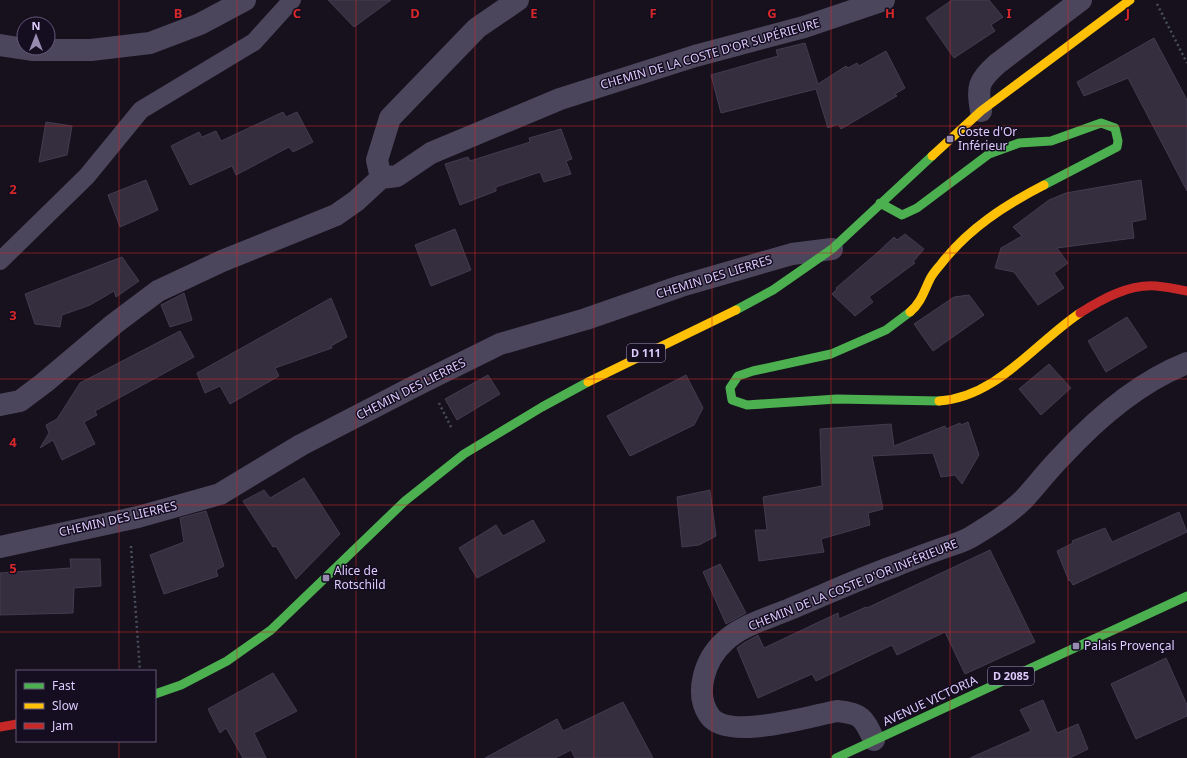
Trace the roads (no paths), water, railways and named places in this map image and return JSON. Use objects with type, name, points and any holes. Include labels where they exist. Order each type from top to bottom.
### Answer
[{"type":"main road","name":"D 111","points":[[156,694],[181,685],[227,661],[272,630],[405,501],[464,454],[569,392],[616,367],[706,325],[772,290],[832,249],[981,111],[1130,0]]},
{"type":"main road","points":[[880,203],[902,215],[917,208],[989,154],[1019,143],[1052,141],[1101,123],[1115,128],[1118,134],[1117,148],[1111,152],[1087,161],[1010,202],[976,228],[951,251],[931,277],[918,305],[886,330],[831,354],[777,367],[753,370],[738,376],[730,388],[732,400],[748,406],[764,403],[860,399],[944,401],[970,395],[996,381],[1052,333],[1081,311],[1121,292],[1153,285],[1187,292]]},
{"type":"main road","name":"AVENUE VICTORIA","points":[[836,758],[1187,596]]},
{"type":"main road","points":[[0,727],[16,724]]},
{"type":"street","points":[[0,46],[32,50],[91,50],[150,43],[200,24],[245,0]]},
{"type":"street","points":[[0,405],[20,401],[44,383],[114,324],[158,291],[222,262],[336,215],[356,201],[381,178],[377,160],[390,118],[477,28],[518,0]]},
{"type":"street","name":"CHEMIN DE LA COSTE D'OR SUPÉRIEURE","points":[[381,178],[397,176],[431,154],[560,99],[695,56],[804,27],[884,0]]},
{"type":"street","points":[[981,111],[978,92],[984,76],[1081,0]]},
{"type":"street","name":"CHEMIN DES LIERRES","points":[[0,547],[138,517],[220,494],[301,445],[500,344],[586,319],[681,286],[792,254],[832,249]]},
{"type":"street","name":"CHEMIN DE LA COSTE D'OR INFÉRIEURE","points":[[874,740],[864,720],[851,712],[837,711],[738,729],[723,726],[710,717],[704,705],[701,692],[706,670],[713,654],[724,641],[760,621],[889,568],[968,539],[1000,518],[1023,500],[1061,456],[1099,420],[1163,372],[1187,363]]},
{"type":"lane","points":[[0,261],[87,176],[141,110],[254,42],[292,0]]},
{"type":"place","name":"Coste d'Or Inférieur","points":[[950,139]]},
{"type":"place","name":"Alice de Rotschild","points":[[326,578]]},
{"type":"place","name":"Palais Provençal","points":[[1076,646]]}]
